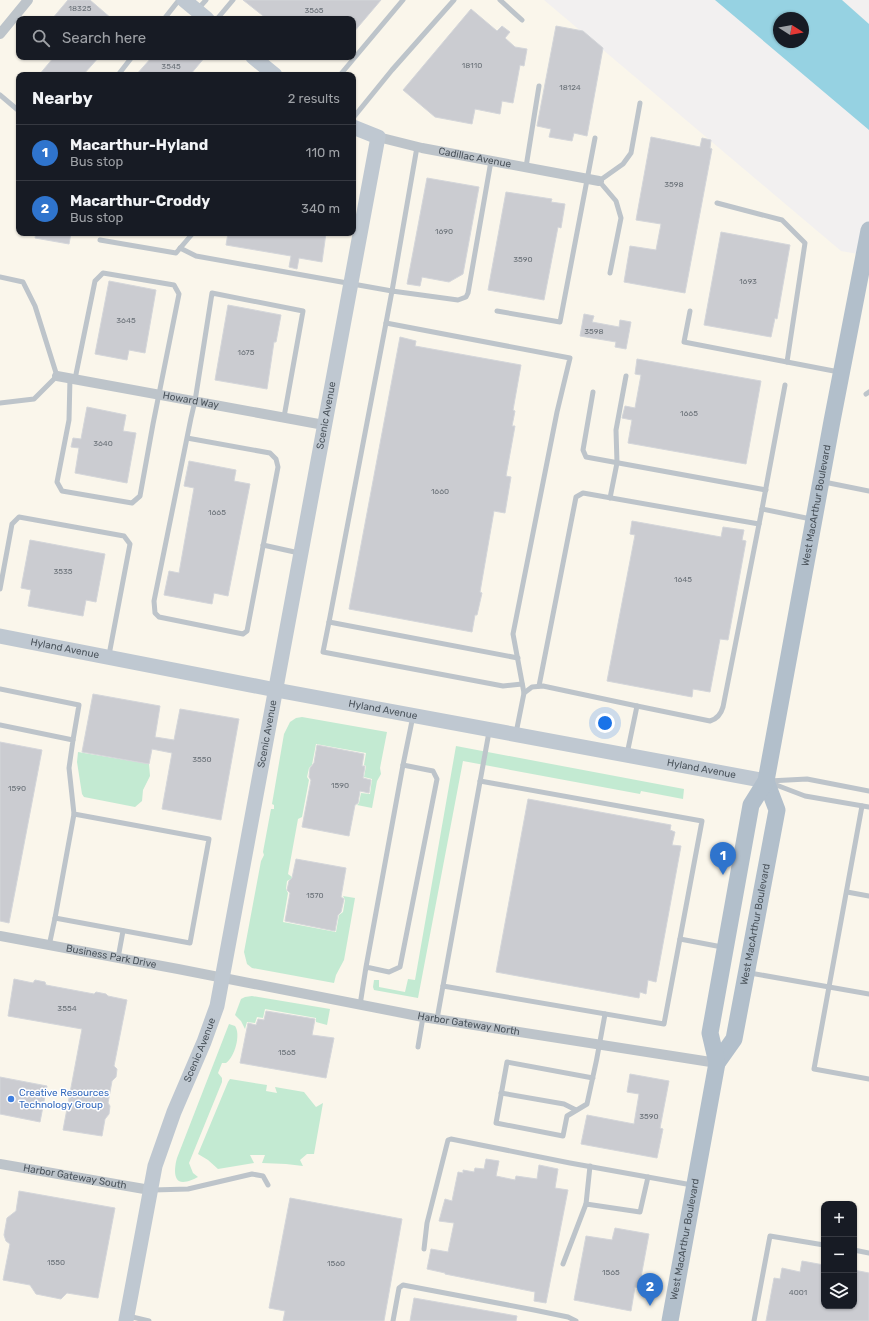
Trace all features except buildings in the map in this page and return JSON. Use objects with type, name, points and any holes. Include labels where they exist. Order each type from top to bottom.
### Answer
[{"type":"main road","name":"West MacArthur Boulevard","points":[[670,1321],[716,1063],[710,1033],[751,805],[766,781],[869,230]]},
{"type":"main road","name":"West MacArthur Boulevard","points":[[716,1063],[734,1039],[777,810],[766,781]]},
{"type":"street","points":[[184,0],[203,10]]},
{"type":"street","points":[[1,30],[25,1]]},
{"type":"street","points":[[257,60],[271,72]]},
{"type":"street","name":"Cadillac Avenue","points":[[356,127],[378,137],[418,147],[599,181]]},
{"type":"street","name":"Scenic Avenue","points":[[127,1319],[155,1166],[174,1112],[204,1042],[217,1006],[378,137]]},
{"type":"street","name":"Howard Way","points":[[57,376],[324,425]]},
{"type":"street","name":"Hyland Avenue","points":[[0,636],[276,690],[766,781]]},
{"type":"street","name":"Business Park Drive","points":[[0,936],[222,978]]},
{"type":"street","name":"Harbor Gateway North","points":[[222,978],[423,1017],[716,1063]]},
{"type":"street","name":"Harbor Gateway South","points":[[0,1164],[150,1190]]},
{"type":"lane","points":[[166,16],[179,0]]},
{"type":"lane","points":[[220,16],[233,0]]},
{"type":"lane","points":[[356,56],[403,0]]},
{"type":"lane","points":[[356,114],[392,70],[454,0]]},
{"type":"lane","points":[[500,0],[522,20]]},
{"type":"lane","points":[[120,72],[130,60]]},
{"type":"lane","points":[[343,72],[353,60]]},
{"type":"lane","points":[[526,167],[539,86]]},
{"type":"lane","points":[[0,95],[16,108]]},
{"type":"lane","points":[[610,273],[621,218],[616,202],[599,181],[623,164],[631,153],[640,103]]},
{"type":"lane","points":[[497,311],[560,322],[595,138]]},
{"type":"lane","points":[[418,147],[323,652],[503,686],[522,684]]},
{"type":"lane","points":[[180,248],[196,256],[392,291],[458,300],[466,297],[468,293],[491,161]]},
{"type":"lane","points":[[717,204],[782,220],[805,243],[787,362]]},
{"type":"lane","points":[[100,240],[176,253],[190,236]]},
{"type":"lane","points":[[103,273],[174,285],[179,294],[158,394],[140,496],[132,503],[62,492],[57,482],[69,420],[72,379],[95,281],[103,273]]},
{"type":"lane","points":[[0,277],[23,282],[35,306],[57,376],[34,399],[0,403]]},
{"type":"lane","points":[[187,438],[270,453],[276,459],[278,467],[247,631],[243,634],[159,617],[155,613],[154,601],[187,438],[195,401],[212,293],[303,311],[284,417]]},
{"type":"lane","points":[[690,311],[684,342],[842,372]]},
{"type":"lane","points":[[386,323],[570,358],[513,634],[524,693],[516,734]]},
{"type":"lane","points":[[610,498],[617,463],[616,430],[626,376]]},
{"type":"lane","points":[[524,693],[532,686],[539,686],[710,721],[714,720],[722,712],[766,490],[785,385]]},
{"type":"lane","points":[[594,392],[583,450],[586,457],[766,490]]},
{"type":"lane","points":[[821,482],[869,490]]},
{"type":"lane","points":[[539,686],[576,497],[582,493],[759,524]]},
{"type":"lane","points":[[762,509],[814,520]]},
{"type":"lane","points":[[0,589],[12,524],[19,517],[124,536],[130,544],[109,657]]},
{"type":"lane","points":[[263,545],[300,553]]},
{"type":"lane","points":[[329,622],[518,658]]},
{"type":"lane","points":[[0,689],[79,705],[69,768],[74,814],[49,946]]},
{"type":"lane","points":[[627,755],[637,706]]},
{"type":"lane","points":[[360,1005],[413,715]]},
{"type":"lane","points":[[0,725],[73,740]]},
{"type":"lane","points":[[437,1019],[490,729]]},
{"type":"lane","points":[[366,967],[389,972],[400,967],[436,778],[433,771],[403,765]]},
{"type":"lane","points":[[766,781],[807,780],[869,791]]},
{"type":"lane","points":[[443,986],[664,1024],[702,821],[480,781]]},
{"type":"lane","points":[[766,781],[805,796],[869,807]]},
{"type":"lane","points":[[862,806],[814,1069],[869,1079]]},
{"type":"lane","points":[[55,918],[190,943],[209,839],[74,814]]},
{"type":"lane","points":[[847,892],[869,896]]},
{"type":"lane","points":[[118,958],[123,930]]},
{"type":"lane","points":[[680,939],[725,948]]},
{"type":"lane","points":[[747,972],[869,994]]},
{"type":"lane","points":[[593,1078],[507,1062],[496,1123],[563,1136],[567,1116],[588,1104],[600,1045],[605,1014]]},
{"type":"lane","points":[[418,1047],[423,1017]]},
{"type":"lane","points":[[501,1094],[564,1104],[576,1110]]},
{"type":"lane","points":[[424,1249],[427,1223],[448,1140],[451,1139],[695,1186]]},
{"type":"lane","points":[[563,1264],[586,1204],[590,1166]]},
{"type":"lane","points":[[150,1190],[188,1189],[252,1174],[263,1176],[268,1185]]},
{"type":"lane","points":[[586,1204],[640,1212],[648,1177]]},
{"type":"lane","points":[[754,1321],[770,1236],[821,1244]]},
{"type":"lane","points":[[857,1251],[869,1253]]},
{"type":"lane","points":[[394,1321],[399,1288],[403,1286],[568,1317],[576,1321]]},
{"type":"lane","points":[[127,1319],[149,1321]]},
{"type":"shaded area","points":[[0,0],[544,0],[841,251],[869,256],[869,1321],[0,1321]]},
{"type":"green space","points":[[302,717],[387,732],[380,768],[381,774],[377,781],[372,808],[357,805],[359,803],[361,793],[370,794],[372,779],[364,777],[366,753],[316,744],[312,765],[309,768],[307,777],[309,780],[302,817],[298,819],[288,874],[292,877],[287,881],[286,889],[288,893],[283,922],[336,932],[339,915],[343,912],[345,900],[343,896],[355,898],[344,960],[336,975],[334,983],[252,968],[247,964],[244,952],[261,861],[264,855],[263,852],[271,809],[274,809],[274,805],[272,804],[284,734],[290,722],[296,718]]},
{"type":"green space","points":[[456,746],[684,789],[683,799],[641,791],[640,794],[463,761],[418,998],[374,990],[374,980],[379,980],[379,987],[405,992],[408,979],[415,980]]},
{"type":"green space","points":[[78,752],[149,764],[150,776],[143,790],[142,801],[135,807],[84,797],[82,794],[77,762]]},
{"type":"green space","points":[[252,996],[330,1009],[327,1025],[316,1022],[316,1018],[265,1009],[263,1018],[257,1017],[255,1023],[247,1022],[245,1029],[241,1021],[235,1015],[241,999]]},
{"type":"green space","points":[[229,1024],[235,1026],[237,1030],[236,1045],[232,1056],[226,1063],[222,1063],[218,1073],[222,1078],[222,1082],[189,1163],[193,1173],[198,1177],[187,1182],[183,1182],[177,1179],[175,1173],[177,1158]]},
{"type":"green space","points":[[230,1079],[267,1085],[266,1091],[277,1093],[275,1087],[304,1092],[316,1107],[323,1103],[314,1154],[307,1154],[300,1160],[303,1166],[262,1163],[265,1155],[250,1155],[254,1163],[218,1169],[198,1154]]},
{"type":"water","points":[[715,0],[842,0],[869,24],[869,130]]},
{"type":"place","name":"Macarthur-Hyland","points":[[723,875]]},
{"type":"place","name":"Creative Resources Technology Group","points":[[11,1099]]},
{"type":"place","name":"Macarthur-Croddy","points":[[650,1306]]}]
